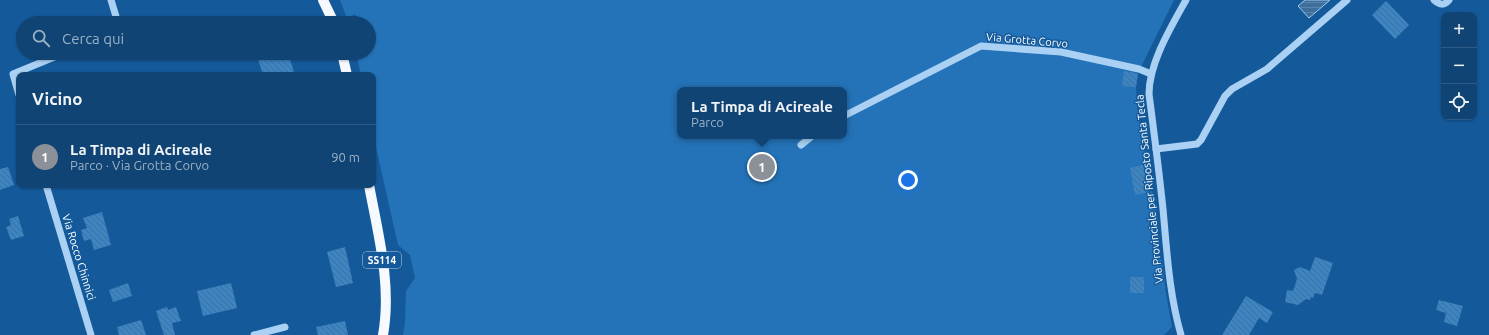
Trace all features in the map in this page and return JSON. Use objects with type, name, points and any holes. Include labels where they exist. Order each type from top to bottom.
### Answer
[{"type":"main road","points":[[323,0],[331,16]]},
{"type":"main road","points":[[344,60],[346,72]]},
{"type":"main road","name":"SS114","points":[[370,188],[385,274],[386,299],[383,335]]},
{"type":"street","points":[[111,0],[116,16]]},
{"type":"street","name":"Via Provinciale per Riposto Santa Tecla","points":[[1181,335],[1170,282],[1149,84],[1157,58],[1186,0]]},
{"type":"street","points":[[1156,149],[1197,144],[1201,140],[1225,96],[1232,89],[1267,69],[1347,0]]},
{"type":"street","points":[[1434,0],[1438,4],[1442,5],[1449,0]]},
{"type":"street","name":"Via Grotta Corvo","points":[[847,114],[981,46],[1062,52],[1139,69],[1152,74]]},
{"type":"street","points":[[18,72],[47,60]]},
{"type":"street","points":[[16,73],[13,74],[16,84]]},
{"type":"street","points":[[801,145],[808,139]]},
{"type":"street","name":"Via Rocco Chinnici","points":[[47,188],[91,335]]},
{"type":"street","points":[[254,335],[285,326]]},
{"type":"shaded area","points":[[340,0],[1174,0],[1138,73],[1136,87],[1137,107],[1146,160],[1143,161],[1143,163],[1149,192],[1152,191],[1157,214],[1160,243],[1153,257],[1162,260],[1172,327],[1164,335],[403,335],[406,291],[415,278],[410,255],[398,245],[376,147],[376,72],[360,72],[358,60],[376,60],[376,16],[356,16],[354,14],[352,16],[346,16]]},
{"type":"shaded area","points":[[1305,0],[1330,0],[1309,18],[1298,6]]},
{"type":"building","points":[[1386,1],[1409,25],[1395,39],[1372,15]]},
{"type":"building","points":[[258,60],[290,60],[294,72],[262,72]]},
{"type":"building","points":[[1124,71],[1138,74],[1136,87],[1122,86]]},
{"type":"building","points":[[1143,165],[1149,192],[1135,195],[1130,168]]},
{"type":"building","points":[[8,167],[14,185],[0,190],[0,169]]},
{"type":"building","points":[[102,212],[111,245],[94,250],[91,239],[84,241],[81,230],[87,228],[83,218]]},
{"type":"building","points":[[18,216],[24,236],[11,240],[6,227],[11,225],[9,219]]},
{"type":"building","points":[[345,247],[353,283],[336,287],[327,252]]},
{"type":"building","points":[[1315,257],[1333,263],[1322,295],[1315,293],[1313,298],[1311,297],[1310,300],[1306,299],[1298,305],[1285,302],[1287,290],[1293,291],[1297,279],[1294,270],[1300,267],[1310,271]]},
{"type":"building","points":[[1130,277],[1144,277],[1144,293],[1130,293]]},
{"type":"building","points":[[128,283],[132,296],[113,302],[109,290]]},
{"type":"building","points":[[231,283],[237,308],[203,316],[197,291]]},
{"type":"building","points":[[1246,296],[1273,312],[1267,323],[1259,318],[1249,335],[1222,335]]},
{"type":"building","points":[[1439,300],[1463,306],[1457,326],[1444,322],[1446,313],[1436,310]]},
{"type":"building","points":[[167,307],[168,310],[176,307],[181,321],[172,323],[175,335],[164,335],[156,311]]},
{"type":"building","points":[[141,320],[146,335],[119,335],[117,327]]},
{"type":"building","points":[[345,321],[348,335],[318,335],[316,327]]},
{"type":"place","name":"La Timpa di Acireale","points":[[762,167]]}]
